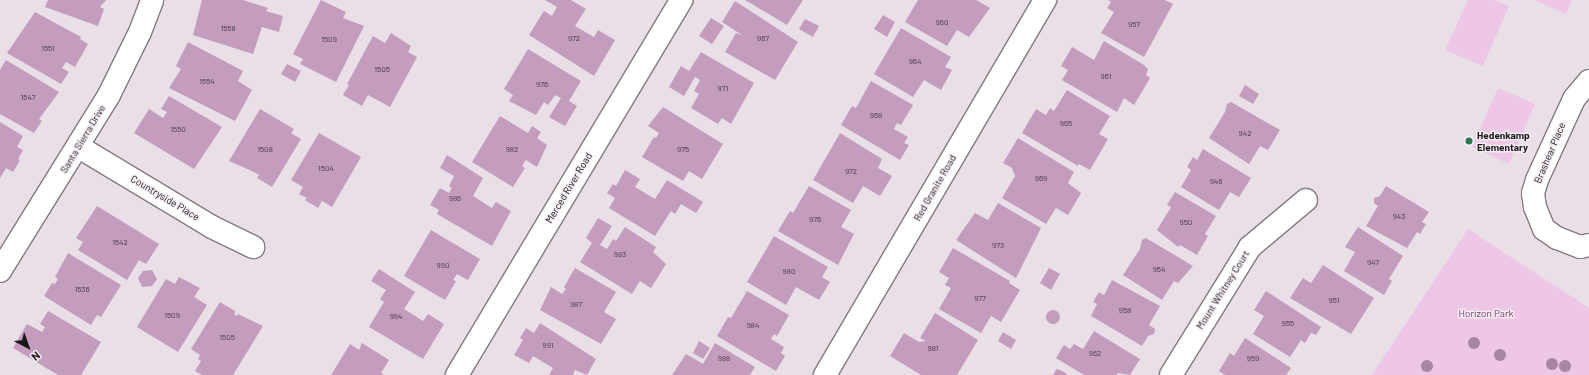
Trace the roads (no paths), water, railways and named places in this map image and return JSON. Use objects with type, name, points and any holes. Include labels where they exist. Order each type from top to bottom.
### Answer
[{"type":"street","name":"Santa Sierra Drive","points":[[0,272],[80,147],[114,86],[140,32],[152,0]]},
{"type":"street","name":"Merced River Road","points":[[457,375],[681,0]]},
{"type":"street","name":"Red Granite Road","points":[[824,375],[1045,0]]},
{"type":"street","name":"Brashear Place","points":[[1589,81],[1574,99],[1537,180],[1534,193],[1535,207],[1544,229],[1557,238],[1580,247],[1589,245]]},
{"type":"street","name":"Countryside Place","points":[[80,147],[212,226],[253,247]]},
{"type":"street","name":"Mount Whitney Court","points":[[1171,375],[1250,247],[1306,200]]},
{"type":"place","name":"Hedenkamp Elementary","points":[[1469,141]]},
{"type":"park label","name":"Horizon Park","points":[[1486,314]]}]
